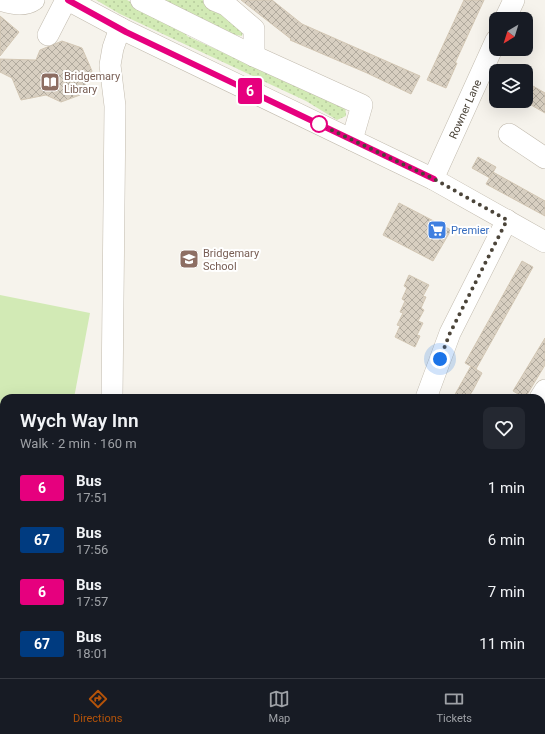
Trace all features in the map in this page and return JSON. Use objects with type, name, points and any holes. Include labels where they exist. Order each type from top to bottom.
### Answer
[{"type":"street","points":[[0,0],[17,5],[30,3],[34,0]]},
{"type":"street","points":[[48,35],[67,0],[120,28],[434,179],[545,242]]},
{"type":"street","points":[[141,0],[254,56],[362,105],[352,140]]},
{"type":"street","points":[[214,0],[226,5],[254,29],[254,56]]},
{"type":"street","points":[[508,12],[514,0]]},
{"type":"street","points":[[112,394],[115,106],[110,65],[113,48],[120,28]]},
{"type":"street","name":"Rowner Lane","points":[[434,179],[489,56]]},
{"type":"street","points":[[509,134],[545,158]]},
{"type":"street","points":[[427,394],[450,333],[507,220]]},
{"type":"green space","points":[[96,0],[127,0],[185,31],[187,36],[305,90],[345,105],[346,116],[337,120],[306,101],[120,14]]},
{"type":"green space","points":[[155,0],[203,0],[219,7],[243,30],[242,36],[230,34]]},
{"type":"green space","points":[[0,295],[90,313],[75,394],[0,394]]},
{"type":"building","points":[[241,0],[272,0],[302,24],[420,76],[411,94],[367,73],[290,40],[291,39]]},
{"type":"building","points":[[464,0],[484,0],[455,63],[457,63],[446,88],[427,80]]},
{"type":"building","points":[[0,16],[19,32],[0,56]]},
{"type":"building","name":"Bridgemary Library","points":[[62,41],[82,48],[92,71],[80,95],[61,102],[46,95],[21,100],[12,78],[0,72],[0,59],[36,60],[40,50]]},
{"type":"building","points":[[533,86],[545,93],[545,113],[533,106]]},
{"type":"building","points":[[478,157],[496,167],[490,178],[472,168]]},
{"type":"building","points":[[493,172],[545,201],[545,216],[486,184]]},
{"type":"building","points":[[399,203],[451,230],[433,261],[383,235]]},
{"type":"building","points":[[522,261],[533,267],[476,369],[465,363]]},
{"type":"building","points":[[409,275],[429,285],[423,296],[426,297],[421,308],[424,310],[418,321],[423,323],[417,335],[420,336],[415,347],[395,337],[400,326],[397,325],[403,313],[400,312],[405,301],[402,299],[407,288],[404,286]]},
{"type":"building","points":[[545,338],[545,365],[527,394],[518,394],[513,391]]},
{"type":"building","points":[[471,366],[482,373],[470,394],[455,394]]},
{"type":"bus line","name":"6","points":[[68,0],[126,32],[434,179]]},
{"type":"place","name":"Bridgemary Library","points":[[50,82]]},
{"type":"place","name":"Premier","points":[[437,230]]},
{"type":"place","name":"Bridgemary School","points":[[189,259]]},
{"type":"route","points":[[319,124],[434,179],[507,220],[450,333],[440,359]]}]
